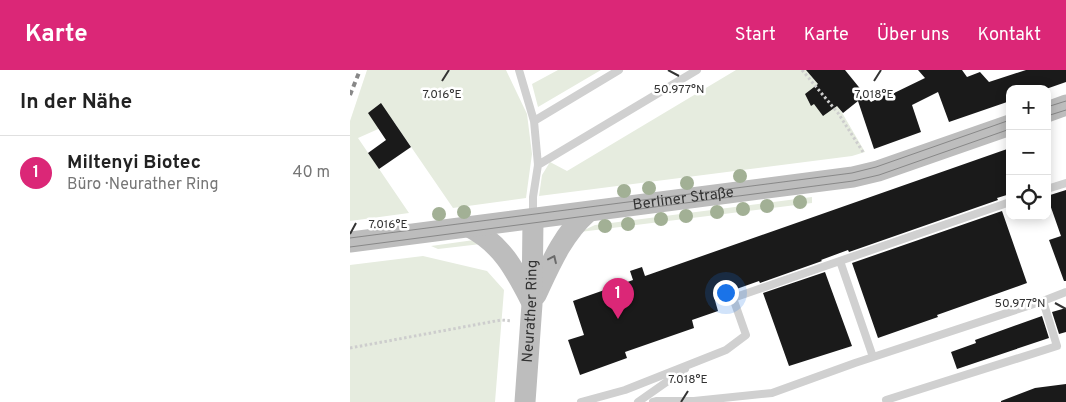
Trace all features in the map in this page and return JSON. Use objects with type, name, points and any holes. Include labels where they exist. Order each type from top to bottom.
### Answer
[{"type":"main road","points":[[1051,111],[1066,105]]},
{"type":"main road","name":"Berliner Straße","points":[[350,242],[853,177],[878,171],[1006,126]]},
{"type":"main road","points":[[531,313],[555,253],[572,229],[588,212]]},
{"type":"main road","name":"Neurather Ring","points":[[525,402],[531,313],[533,219]]},
{"type":"main road","points":[[469,227],[485,236],[501,250],[516,271],[531,313]]},
{"type":"lane","points":[[519,70],[534,121],[538,165],[533,197],[533,219]]},
{"type":"lane","points":[[534,121],[619,70]]},
{"type":"lane","points":[[538,165],[697,70]]},
{"type":"lane","points":[[1051,188],[1066,183]]},
{"type":"lane","points":[[581,402],[625,390],[726,350],[746,334],[733,298],[1006,203]]},
{"type":"lane","points":[[840,261],[873,357]]},
{"type":"lane","points":[[653,402],[694,401],[772,393],[1066,292]]},
{"type":"lane","points":[[886,400],[1057,346],[1043,301]]},
{"type":"lane","points":[[638,402],[697,361]]},
{"type":"path","points":[[802,70],[838,113],[863,152]]},
{"type":"path","points":[[350,348],[531,313]]},
{"type":"shaded area","points":[[367,70],[506,70],[527,114],[532,154],[526,198],[453,208],[394,122],[358,138],[409,213],[350,221],[350,121]]},
{"type":"shaded area","points":[[558,70],[601,70],[538,107],[532,84]]},
{"type":"shaded area","points":[[736,70],[817,70],[811,76],[841,111],[865,152],[852,156],[539,196],[542,175],[550,162],[567,171]]},
{"type":"shaded area","points":[[812,197],[812,203],[580,232],[595,225]]},
{"type":"shaded area","points":[[474,240],[481,244],[438,249],[431,246]]},
{"type":"shaded area","points":[[423,256],[487,271],[504,290],[495,402],[350,402],[350,265]]},
{"type":"building","points":[[806,70],[845,70],[871,102],[891,91],[892,94],[925,78],[918,70],[962,70],[967,77],[980,72],[989,82],[1026,70],[1066,70],[1066,82],[1051,87],[1051,85],[1006,85],[1006,102],[949,122],[938,92],[912,105],[921,132],[874,149],[858,101],[843,113],[837,106],[823,116],[814,104],[811,106],[805,94],[818,84]]},
{"type":"building","points":[[381,103],[411,147],[379,169],[368,153],[386,140],[368,113]]},
{"type":"building","points":[[1006,149],[1006,195],[997,198],[998,200],[849,252],[848,250],[760,283],[759,281],[714,297],[718,311],[692,320],[694,328],[625,352],[627,358],[580,375],[568,340],[584,335],[573,301],[633,280],[630,271],[642,267],[645,276]]},
{"type":"building","points":[[1066,190],[1066,281],[1064,281],[1049,240],[1061,236],[1051,207],[1051,195]]},
{"type":"building","points":[[1002,211],[1027,283],[878,338],[852,263]]},
{"type":"building","points":[[825,272],[852,346],[789,366],[763,293]]},
{"type":"building","points":[[1066,308],[1066,332],[1059,334],[1052,312]]},
{"type":"building","points":[[1042,316],[1049,338],[957,369],[951,352],[976,343],[975,340]]},
{"type":"building","points":[[1066,384],[1066,402],[1001,402],[1035,388]]},
{"type":"tram line","points":[[1051,106],[1066,101]]},
{"type":"tram line","points":[[1051,115],[1066,110]]},
{"type":"tram line","points":[[350,238],[852,173],[876,167],[1006,121]]},
{"type":"tram line","points":[[350,247],[853,181],[879,175],[1007,130]]},
{"type":"railway","points":[[350,95],[360,70]]},
{"type":"place","name":"Miltenyi Biotec","points":[[618,319]]}]
